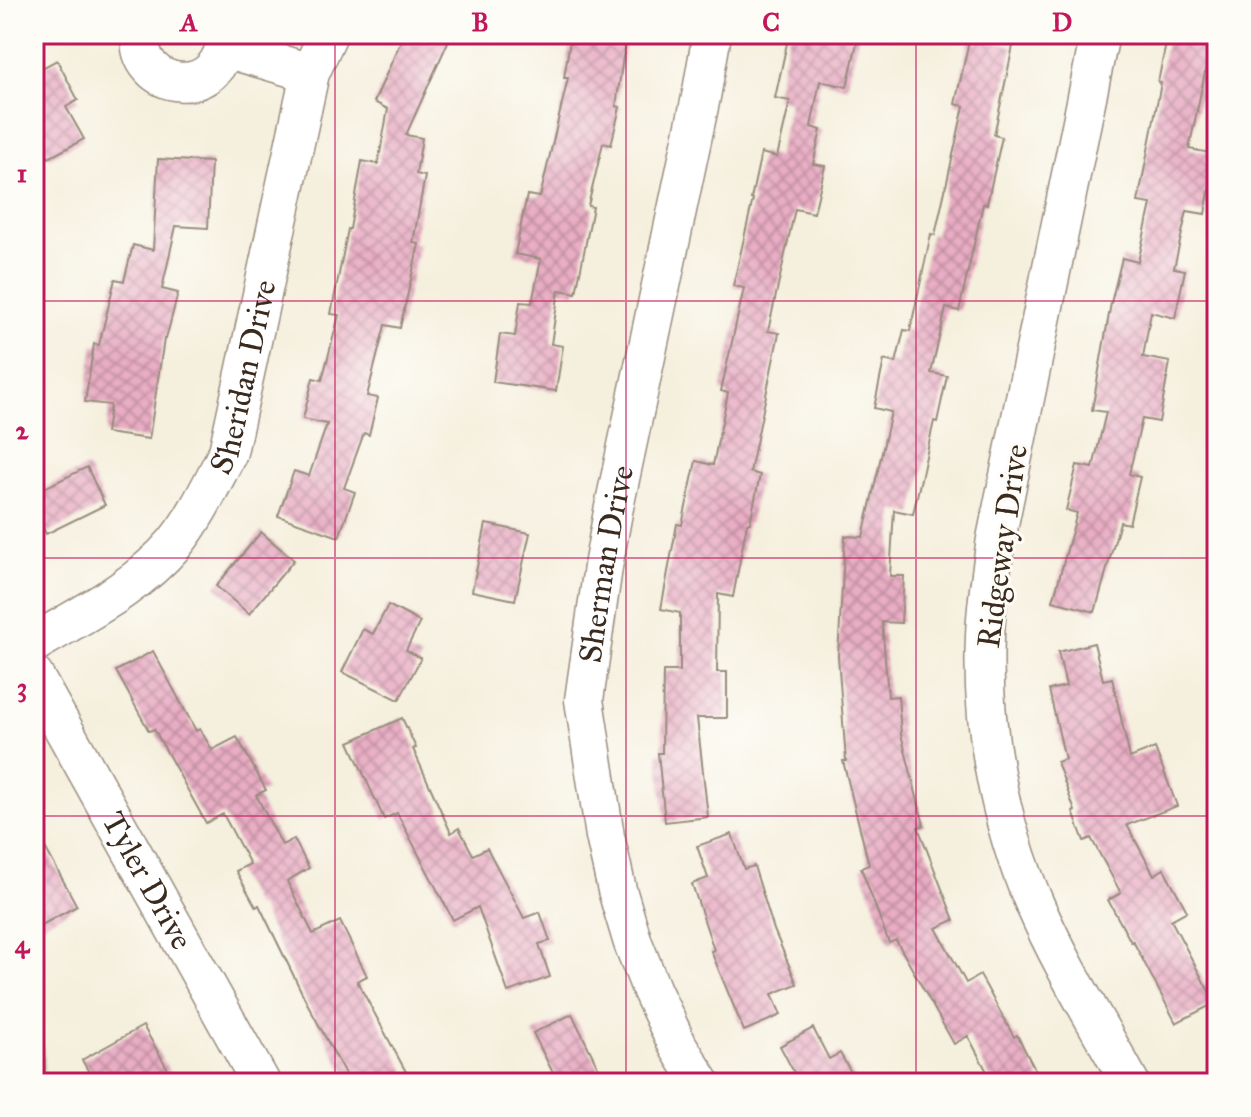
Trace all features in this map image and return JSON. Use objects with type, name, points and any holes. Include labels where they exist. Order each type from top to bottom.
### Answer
[{"type":"street","points":[[141,34],[143,53],[149,65],[159,75],[172,81],[186,82],[212,72],[221,61],[226,41],[310,73]]},
{"type":"street","name":"Sheridan Drive","points":[[34,643],[128,586],[174,543],[201,504],[228,452],[310,73],[328,34]]},
{"type":"street","name":"Sherman Drive","points":[[701,1083],[678,1046],[633,943],[605,836],[584,700],[613,512],[695,128],[712,34]]},
{"type":"street","name":"Ridgeway Drive","points":[[1100,34],[996,539],[987,604],[985,674],[994,769],[1020,867],[1055,948],[1130,1083]]},
{"type":"street","name":"Tyler Drive","points":[[34,676],[261,1083]]},
{"type":"green space","points":[[34,1022],[42,1044],[42,1083],[34,1083]]},
{"type":"building","points":[[404,34],[430,34],[448,42],[406,135],[422,138],[416,174],[425,176],[413,243],[419,244],[400,328],[385,325],[367,396],[378,398],[369,435],[364,433],[344,488],[355,492],[339,537],[278,516],[294,471],[309,476],[327,424],[303,419],[313,378],[322,380],[339,315],[331,314],[362,161],[378,164],[388,109],[374,102]]},
{"type":"building","points":[[571,34],[626,37],[616,106],[620,107],[611,145],[603,143],[588,206],[593,207],[576,293],[559,290],[551,344],[563,346],[556,391],[493,382],[500,334],[515,336],[520,302],[532,303],[541,259],[515,254],[527,195],[540,197],[568,78],[564,78]]},
{"type":"building","points":[[789,34],[859,34],[847,87],[820,81],[811,127],[821,130],[813,164],[825,166],[814,213],[795,209],[768,331],[779,333],[750,472],[760,475],[733,597],[718,594],[717,672],[727,672],[727,718],[697,718],[708,817],[665,822],[658,753],[662,753],[663,671],[680,671],[680,613],[661,609],[677,524],[682,525],[696,461],[713,465],[728,393],[721,391],[744,288],[733,286],[751,199],[761,153],[777,157],[790,101],[775,98]]},
{"type":"building","points":[[1168,34],[1213,34],[1189,149],[1216,154],[1205,214],[1187,211],[1174,268],[1185,270],[1175,318],[1151,312],[1143,357],[1170,362],[1159,422],[1142,419],[1129,474],[1140,477],[1129,524],[1120,522],[1095,612],[1053,601],[1077,513],[1066,510],[1077,465],[1093,468],[1106,412],[1092,410],[1122,258],[1138,262],[1151,204],[1138,202]]},
{"type":"building","points":[[970,37],[1013,46],[994,135],[1002,137],[959,311],[946,308],[931,373],[947,376],[913,514],[894,510],[890,576],[904,576],[901,623],[882,622],[888,697],[898,696],[901,734],[924,825],[918,827],[954,920],[936,928],[966,983],[980,975],[1042,1083],[993,1083],[968,1036],[954,1044],[896,940],[889,943],[861,868],[869,865],[843,761],[846,761],[838,656],[845,536],[863,537],[891,412],[874,408],[884,360],[896,363],[904,330],[910,331],[964,106],[955,104]]},
{"type":"building","points":[[57,60],[78,100],[66,107],[84,139],[49,158],[34,130],[34,72]]},
{"type":"building","points":[[158,159],[211,162],[208,228],[176,226],[162,289],[178,293],[164,339],[149,439],[106,433],[110,405],[85,402],[94,344],[99,345],[115,279],[124,281],[133,245],[153,250]]},
{"type":"building","points":[[87,467],[105,505],[46,534],[34,510],[34,493]]},
{"type":"building","points":[[486,524],[530,533],[515,600],[472,591]]},
{"type":"building","points":[[261,532],[294,560],[249,614],[216,586]]},
{"type":"building","points":[[388,605],[420,622],[406,650],[421,658],[399,700],[342,672],[363,629],[373,634]]},
{"type":"building","points":[[1094,643],[1103,680],[1112,678],[1130,758],[1155,748],[1177,806],[1127,825],[1154,875],[1164,869],[1187,911],[1171,920],[1215,1003],[1176,1023],[1108,900],[1121,893],[1091,838],[1084,841],[1057,762],[1065,759],[1049,690],[1066,686],[1058,652]]},
{"type":"building","points":[[153,651],[196,731],[200,729],[212,750],[237,737],[266,790],[256,795],[282,845],[294,839],[309,868],[287,881],[313,934],[340,921],[367,976],[357,981],[412,1083],[350,1083],[259,905],[256,907],[236,871],[250,864],[223,814],[206,823],[154,729],[149,731],[116,671]]},
{"type":"building","points":[[402,718],[451,833],[459,828],[473,855],[487,848],[524,918],[540,912],[550,941],[539,944],[550,977],[508,992],[478,907],[453,920],[397,813],[384,819],[349,742]]},
{"type":"building","points":[[34,827],[77,906],[34,929]]},
{"type":"building","points":[[732,834],[744,869],[754,866],[774,930],[797,984],[772,994],[781,1015],[744,1031],[711,951],[714,950],[692,884],[708,878],[697,846]]},
{"type":"building","points":[[572,1014],[602,1075],[586,1083],[558,1083],[533,1033]]},
{"type":"building","points":[[143,1026],[176,1083],[95,1083],[82,1060]]},
{"type":"building","points":[[813,1028],[829,1059],[840,1053],[857,1083],[787,1083],[797,1078],[780,1046]]},
{"type":"waterway","points":[[34,1065],[45,1083]]}]
